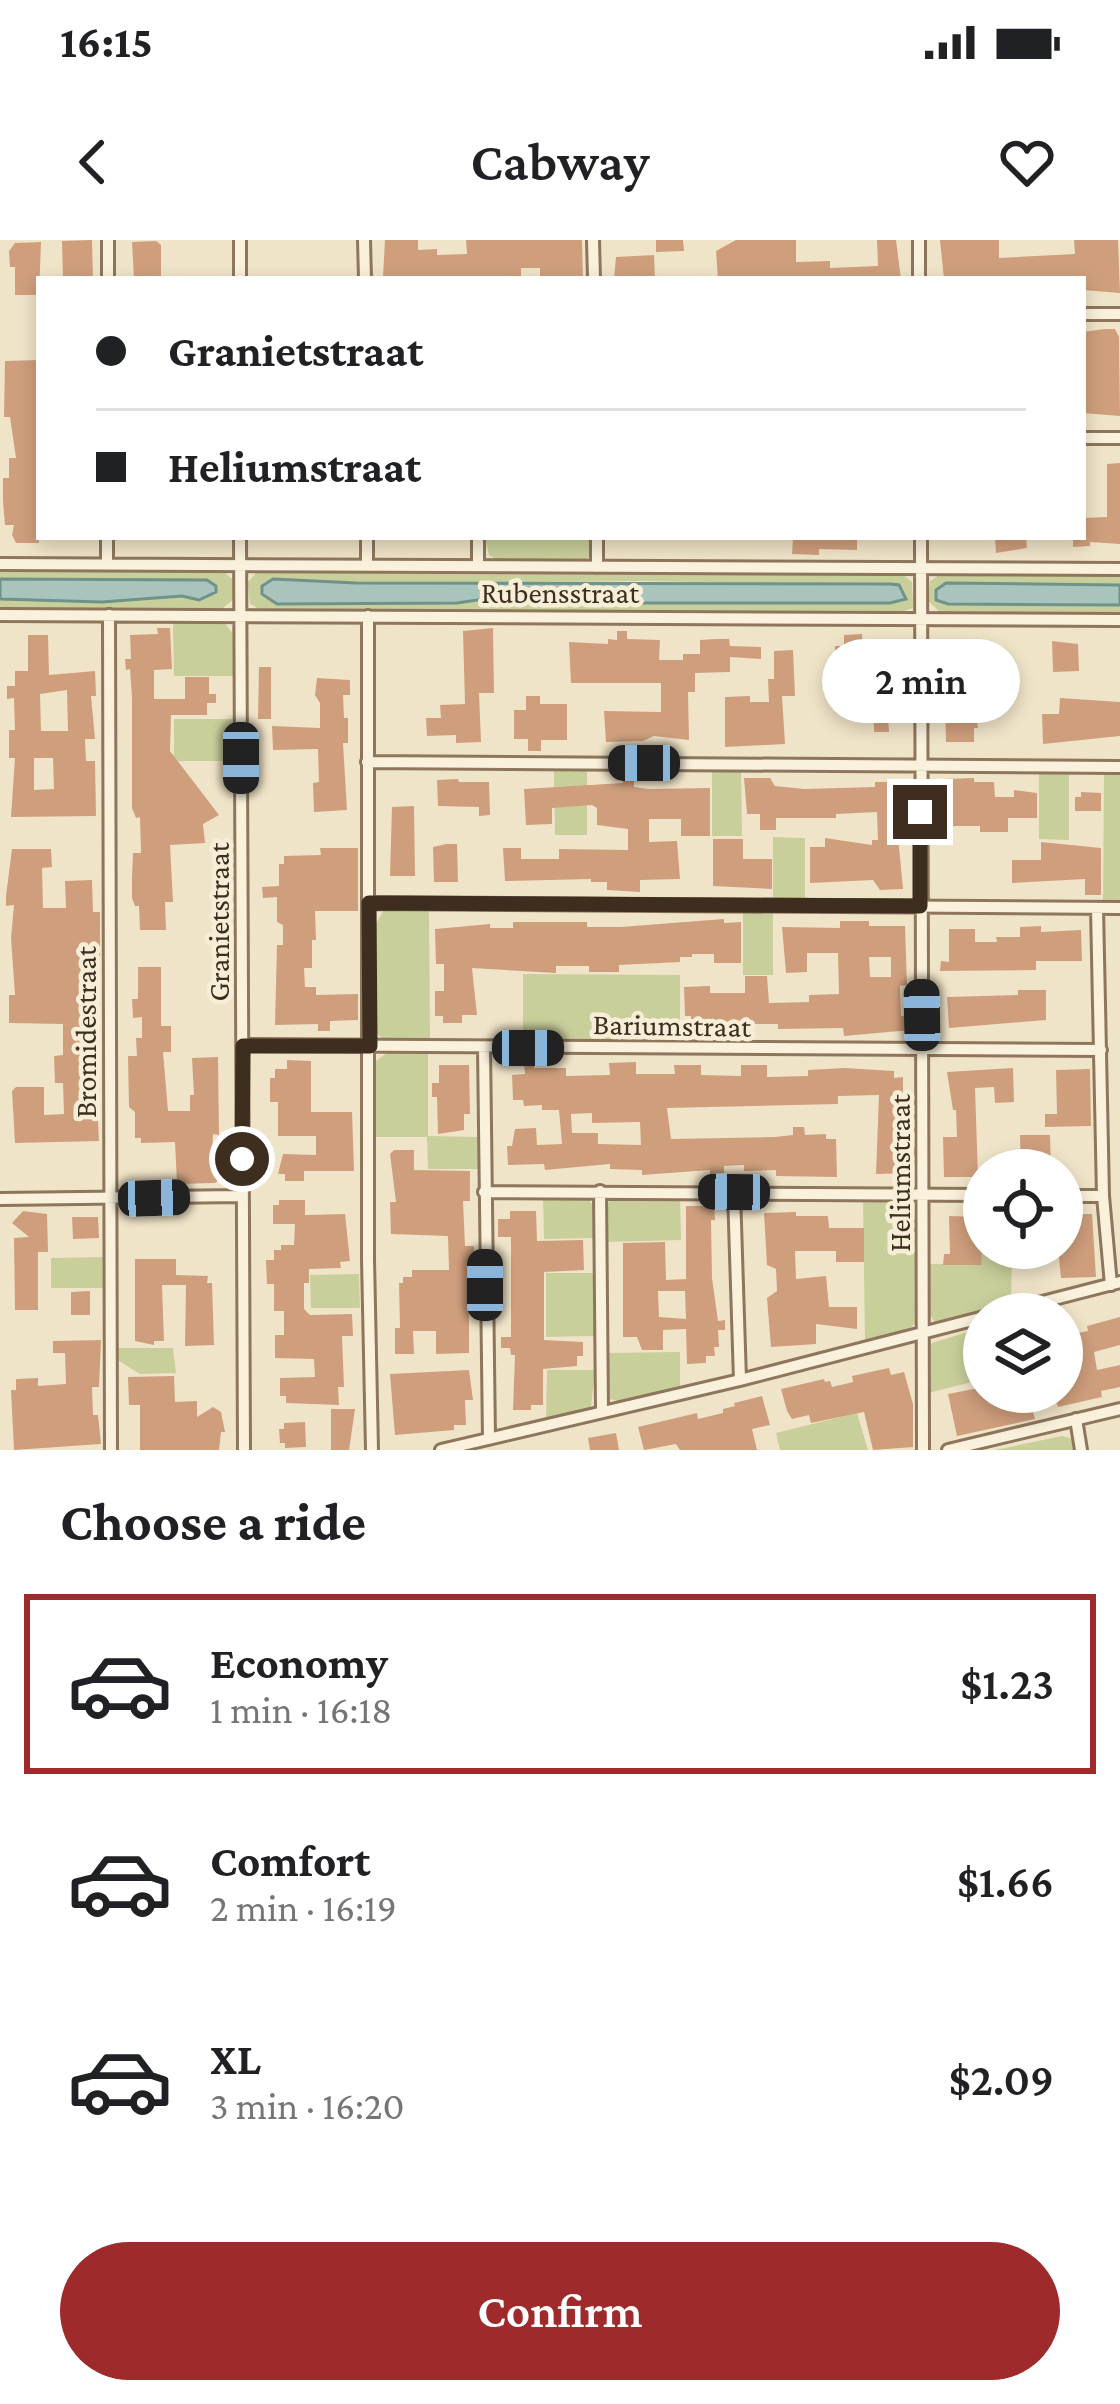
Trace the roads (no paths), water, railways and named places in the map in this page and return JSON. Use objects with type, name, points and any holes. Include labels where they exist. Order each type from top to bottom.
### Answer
[{"type":"street","points":[[108,240],[108,276]]},
{"type":"street","points":[[240,240],[240,276]]},
{"type":"street","points":[[364,240],[365,276]]},
{"type":"street","points":[[593,240],[594,276]]},
{"type":"street","points":[[919,240],[919,276]]},
{"type":"street","points":[[1086,314],[1120,314]]},
{"type":"street","points":[[1086,438],[1120,438]]},
{"type":"street","points":[[107,540],[107,565]]},
{"type":"street","name":"Granietstraat","points":[[240,540],[244,1450]]},
{"type":"street","points":[[367,540],[367,565]]},
{"type":"street","points":[[478,540],[478,566]]},
{"type":"street","points":[[597,540],[597,567]]},
{"type":"street","name":"Heliumstraat","points":[[922,540],[923,1450]]},
{"type":"street","name":"Rubensstraat","points":[[0,564],[1120,569]]},
{"type":"street","name":"Rubensstraat","points":[[0,615],[1120,620]]},
{"type":"street","name":"Bromidestraat","points":[[109,615],[111,1450]]},
{"type":"street","points":[[368,616],[372,1450]]},
{"type":"street","points":[[368,762],[1120,767]]},
{"type":"street","points":[[369,903],[1120,908]]},
{"type":"street","points":[[1077,1293],[1115,1283],[1103,1196],[1096,908]]},
{"type":"street","name":"Bariumstraat","points":[[243,1046],[1101,1050]]},
{"type":"street","points":[[484,1048],[489,1439]]},
{"type":"street","points":[[600,1191],[602,1412]]},
{"type":"street","points":[[484,1192],[963,1195]]},
{"type":"street","points":[[734,1192],[740,1380]]},
{"type":"street","points":[[0,1199],[241,1196]]},
{"type":"street","points":[[1083,1196],[1103,1196]]},
{"type":"street","points":[[441,1450],[963,1322]]},
{"type":"street","points":[[948,1450],[1120,1409]]},
{"type":"street","points":[[1076,1419],[1081,1450]]},
{"type":"water","points":[[0,579],[207,580],[216,592],[199,600],[182,596],[102,602],[0,599]]},
{"type":"water","points":[[273,579],[891,584],[899,585],[906,599],[890,603],[504,603],[484,599],[277,604],[262,594],[262,586]]},
{"type":"water","points":[[946,583],[1120,585],[1120,605],[948,604],[936,600],[936,590]]}]
